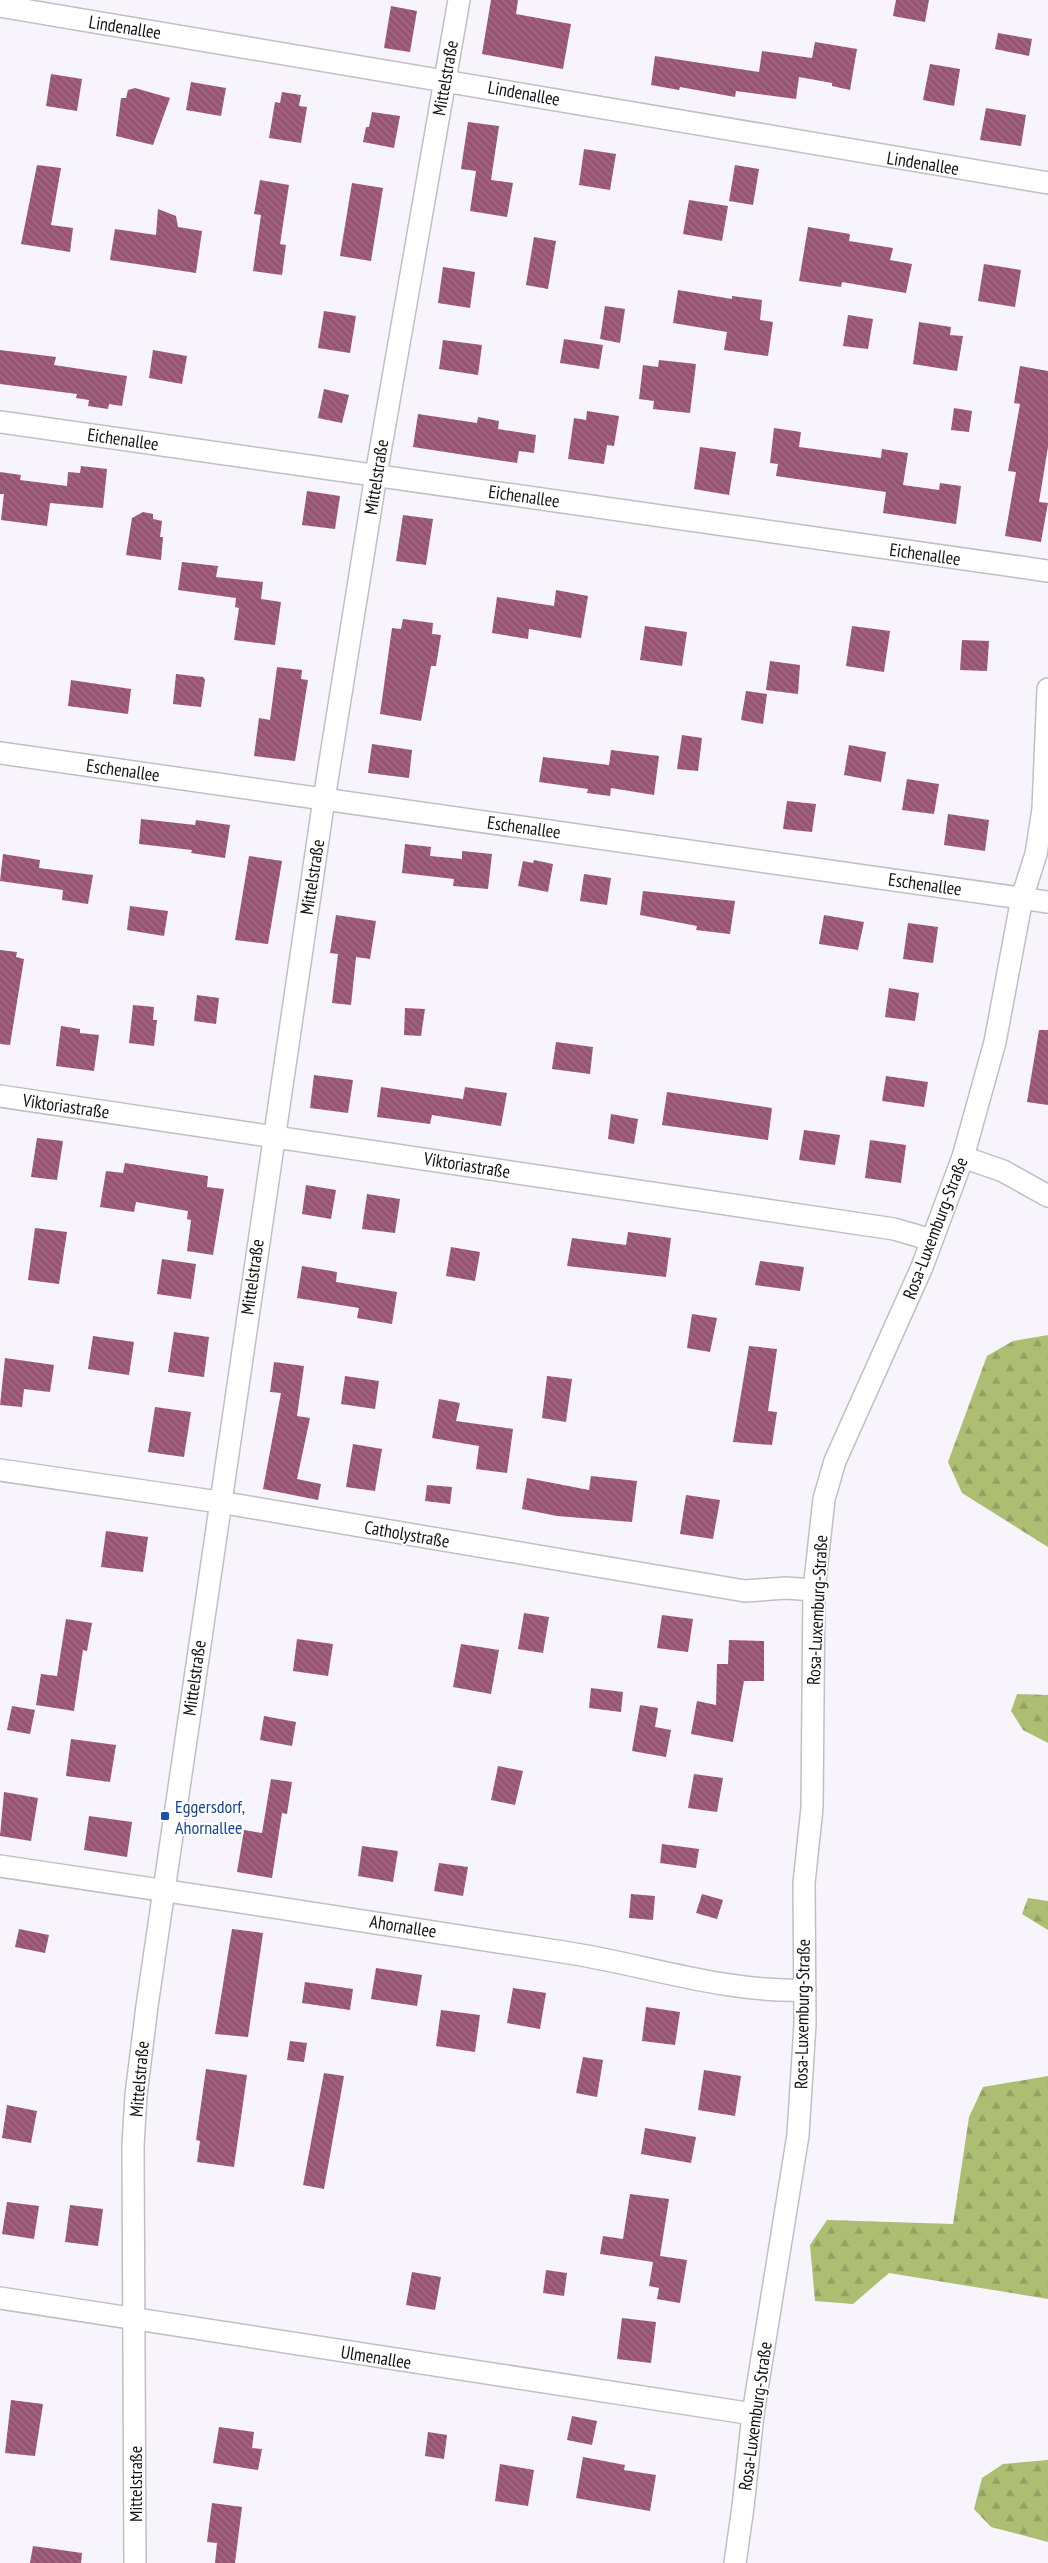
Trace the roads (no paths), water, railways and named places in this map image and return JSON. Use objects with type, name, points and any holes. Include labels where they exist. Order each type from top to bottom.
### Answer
[{"type":"street","name":"Mittelstraße","points":[[135,2563],[134,2146],[136,2095],[273,1136],[324,799],[376,475],[459,0]]},
{"type":"street","name":"Lindenallee","points":[[0,6],[1048,183]]},
{"type":"street","name":"Eichenallee","points":[[0,422],[1048,571]]},
{"type":"street","name":"Rosa-Luxemburg-Straße","points":[[735,2563],[753,2414],[798,2135],[805,1990],[802,1917],[812,1808],[814,1590],[824,1499],[835,1461],[932,1240],[963,1157],[995,1042],[1022,898],[1036,854],[1043,809],[1048,689]]},
{"type":"street","name":"Eschenallee","points":[[0,753],[1048,902]]},
{"type":"street","name":"Viktoriastraße","points":[[0,1096],[894,1229],[932,1240]]},
{"type":"street","points":[[963,1157],[1003,1171],[1048,1196]]},
{"type":"street","name":"Catholystraße","points":[[0,1470],[220,1502],[745,1591],[786,1588],[814,1590]]},
{"type":"street","name":"Ahornallee","points":[[0,1866],[602,1958],[683,1977],[767,1991],[805,1990]]},
{"type":"street","name":"Ulmenallee","points":[[0,2298],[753,2414]]},
{"type":"place","name":"Eggersdorf, Ahornallee","points":[[165,1816]]}]
